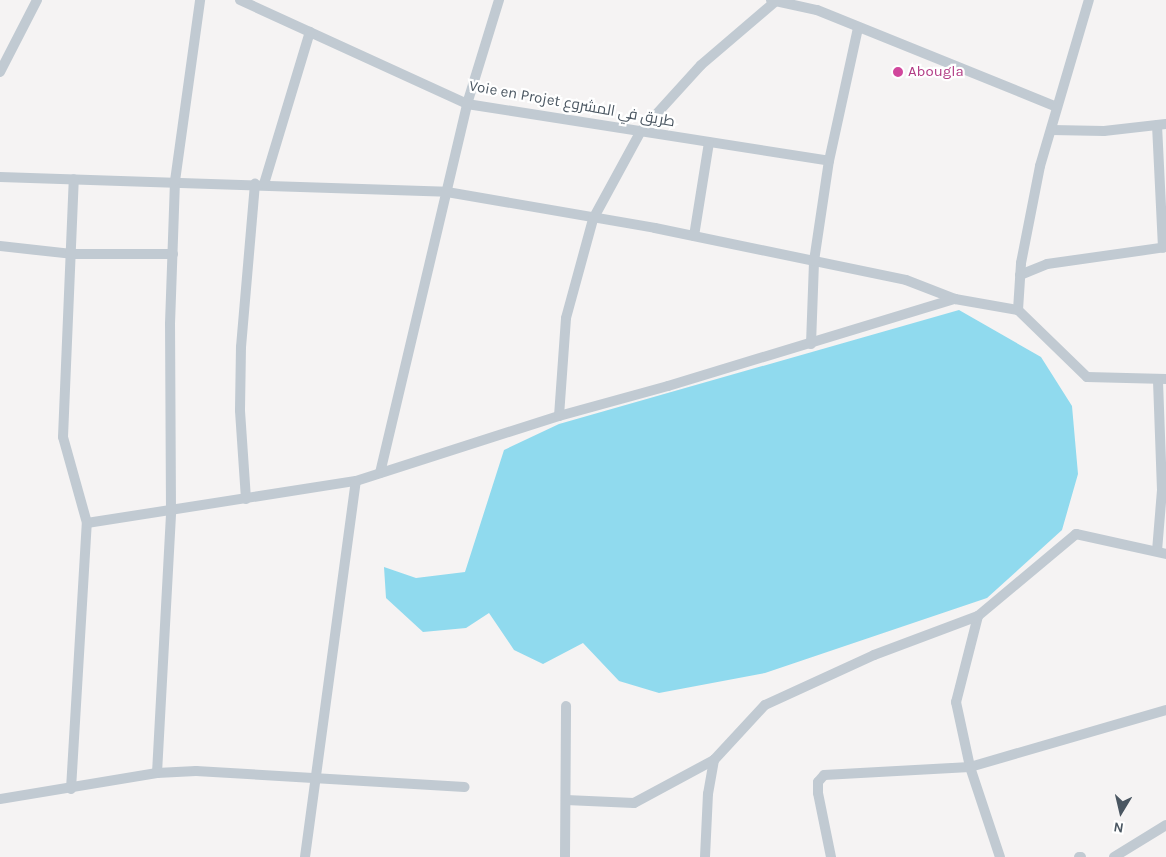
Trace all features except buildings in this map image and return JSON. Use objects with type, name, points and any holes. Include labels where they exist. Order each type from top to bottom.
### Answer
[{"type":"street","points":[[0,72],[37,0]]},
{"type":"street","points":[[157,773],[171,511],[170,324],[175,181],[200,0]]},
{"type":"street","name":"Voie en Projet طريق في المشروع","points":[[240,0],[467,104],[829,161]]},
{"type":"street","points":[[380,473],[467,104],[499,0]]},
{"type":"street","points":[[558,416],[566,318],[592,219],[641,131],[701,65],[773,0],[817,10],[1055,106]]},
{"type":"street","points":[[1018,310],[1020,275],[1036,185],[1052,130],[1055,106],[1089,0]]},
{"type":"street","points":[[811,344],[814,261],[829,161],[858,28]]},
{"type":"street","points":[[246,499],[240,410],[241,347],[260,184],[310,32]]},
{"type":"street","points":[[1020,275],[1047,264],[1164,247],[1162,124],[1104,131],[1052,130]]},
{"type":"street","points":[[694,236],[709,142]]},
{"type":"street","points":[[0,177],[175,181],[447,192],[694,236],[906,280],[956,299],[1018,310],[1087,377],[1162,379],[1161,552],[1076,534],[978,616],[874,655],[764,705],[714,760],[634,803],[566,800]]},
{"type":"street","points":[[72,789],[87,523],[63,437],[74,179]]},
{"type":"street","points":[[0,246],[72,254],[173,254]]},
{"type":"street","points":[[87,523],[356,481],[558,416],[811,344],[956,299]]},
{"type":"street","points":[[304,857],[356,481]]},
{"type":"street","points":[[978,616],[956,702],[970,766],[1000,857]]},
{"type":"street","points":[[565,857],[566,706]]},
{"type":"street","points":[[831,857],[818,793],[818,782],[824,775],[970,766],[1166,710]]},
{"type":"street","points":[[705,857],[708,794],[714,760]]},
{"type":"street","points":[[0,799],[72,789],[157,773],[316,777],[465,787]]},
{"type":"street","points":[[1114,857],[1166,824]]},
{"type":"water","points":[[959,310],[1041,357],[1072,406],[1078,474],[1062,530],[987,598],[765,673],[659,693],[619,681],[583,643],[543,664],[514,650],[489,613],[466,628],[423,632],[386,598],[384,567],[416,578],[465,572],[504,450],[559,424]]},
{"type":"place","name":"Abougla","points":[[898,72]]}]
